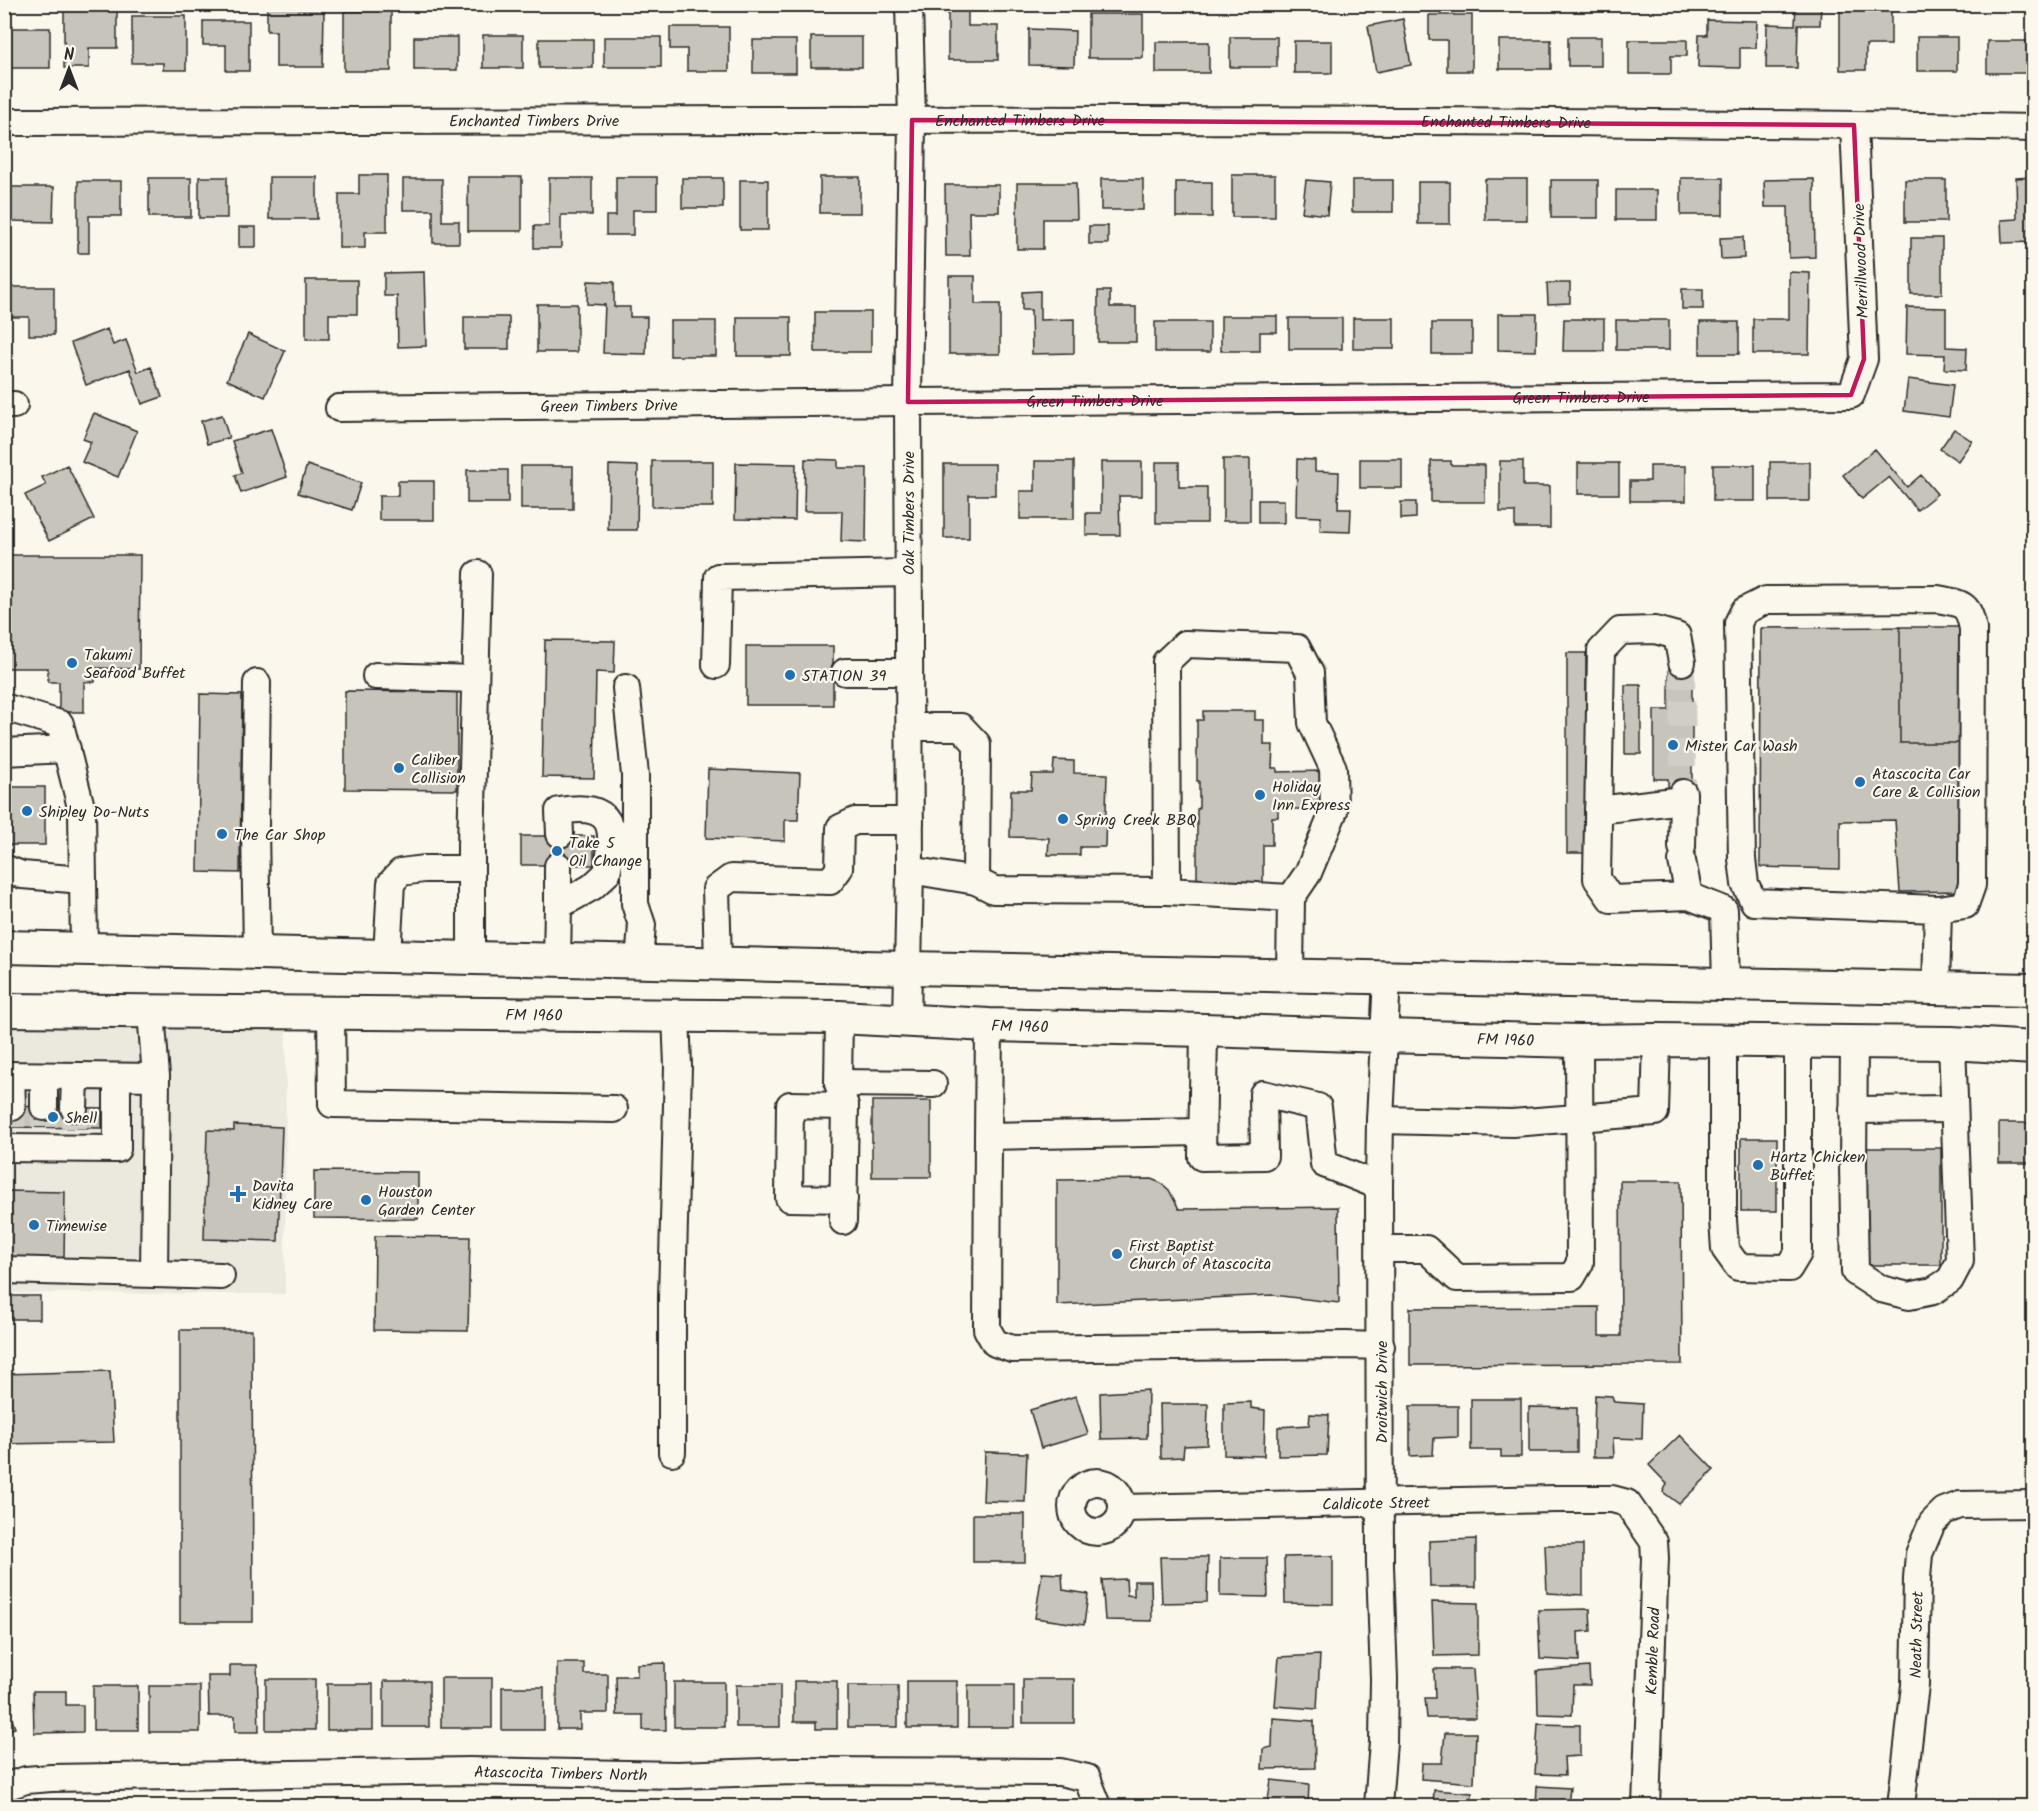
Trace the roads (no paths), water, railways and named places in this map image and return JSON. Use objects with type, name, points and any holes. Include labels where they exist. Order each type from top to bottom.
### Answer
[{"type":"main road","points":[[4,947],[908,968],[2034,990]]},
{"type":"main road","name":"FM 1960","points":[[4,1010],[839,1017],[989,1025],[1384,1036],[1579,1041],[1952,1043],[2034,1048]]},
{"type":"street","name":"Oak Timbers Drive","points":[[907,1021],[910,870],[908,402],[912,120],[909,4]]},
{"type":"street","name":"Enchanted Timbers Drive","points":[[4,122],[912,120],[2034,128]]},
{"type":"street","name":"Merrillwood Drive","points":[[1851,395],[1864,358],[1854,125]]},
{"type":"street","name":"Green Timbers Drive","points":[[339,408],[1851,395]]},
{"type":"street","points":[[716,665],[718,577],[908,573]]},
{"type":"street","points":[[471,958],[478,574]]},
{"type":"street","points":[[1682,662],[1677,636],[1655,630],[1620,631],[1601,651],[1597,879],[1611,899],[1689,896],[1724,910],[1754,902],[1938,909],[1965,905],[1972,885],[1973,629],[1970,612],[1961,604],[1938,599],[1766,600],[1744,611],[1738,623],[1742,859],[1745,884],[1754,902]]},
{"type":"street","points":[[1167,891],[1166,662],[1185,644],[1297,648],[1310,673],[1312,723],[1334,768],[1334,811],[1308,873],[1291,898],[1290,975]]},
{"type":"street","points":[[845,672],[909,672]]},
{"type":"street","points":[[376,676],[475,679]]},
{"type":"street","points":[[256,953],[257,683]]},
{"type":"street","points":[[626,688],[635,775],[635,904],[642,925],[639,962]]},
{"type":"street","points":[[4,707],[60,724],[82,811],[84,949]]},
{"type":"street","points":[[910,727],[961,728],[977,744],[976,880]]},
{"type":"street","points":[[4,752],[68,749]]},
{"type":"street","points":[[1598,810],[1683,796],[1683,854],[1689,896]]},
{"type":"street","points":[[558,906],[592,887],[608,873],[611,834],[608,820],[597,812],[578,808],[559,811],[560,834]]},
{"type":"street","points":[[718,963],[716,889],[731,878],[830,881],[839,868],[840,828],[855,821],[910,821]]},
{"type":"street","points":[[557,960],[558,866]]},
{"type":"street","points":[[4,868],[22,875],[83,880]]},
{"type":"street","points":[[387,956],[391,883],[401,872],[424,869],[471,869]]},
{"type":"street","points":[[910,870],[976,880],[994,890],[1167,891],[1291,898]]},
{"type":"street","points":[[1936,988],[1938,909]]},
{"type":"street","points":[[1724,910],[1726,984]]},
{"type":"street","name":"Droitwich Drive","points":[[1378,1806],[1383,1743],[1384,1679],[1380,1565],[1380,1120],[1387,977]]},
{"type":"street","points":[[151,1011],[156,1077],[154,1274]]},
{"type":"street","points":[[331,1012],[332,1104],[615,1109]]},
{"type":"street","points":[[672,1452],[672,1298],[678,1066],[676,1015]]},
{"type":"street","points":[[839,1017],[841,1095],[844,1210],[789,1198],[790,1105],[841,1095],[933,1084]]},
{"type":"street","points":[[989,1025],[987,1329],[994,1342],[1012,1349],[1381,1346]]},
{"type":"street","points":[[1204,1030],[1202,1157],[1264,1156],[1263,1094],[1318,1107],[1324,1164],[1380,1186]]},
{"type":"street","points":[[1380,1120],[1512,1123],[1655,1112],[1657,1040]]},
{"type":"street","points":[[1380,1249],[1426,1249],[1457,1278],[1572,1277],[1580,1263],[1579,1041]]},
{"type":"street","points":[[1723,1041],[1725,1249],[1738,1267],[1789,1268],[1798,1253],[1798,1041]]},
{"type":"street","points":[[1854,1042],[1855,1272],[1881,1288],[1909,1296],[1933,1291],[1950,1280],[1960,1261],[1952,1043]]},
{"type":"street","points":[[117,1077],[117,1149],[74,1128],[44,1128],[10,1132],[8,1075],[156,1077]]},
{"type":"street","points":[[44,1076],[44,1128]]},
{"type":"street","points":[[74,1128],[75,1076]]},
{"type":"street","points":[[1853,1110],[1954,1109]]},
{"type":"street","points":[[988,1136],[1202,1132]]},
{"type":"street","points":[[4,1270],[221,1275]]},
{"type":"street","name":"Caldicote Street","points":[[1122,1508],[1556,1499],[1612,1500],[1627,1503]]},
{"type":"street","name":"Kemble Road","points":[[1627,1503],[1654,1542],[1646,1806]]},
{"type":"street","name":"Neath Street","points":[[1901,1806],[1915,1685],[1919,1554],[1932,1523],[1944,1511],[1960,1505],[2034,1504]]},
{"type":"street","name":"Atascocita Timbers North","points":[[4,1787],[26,1780],[51,1778],[469,1771],[677,1775],[794,1771],[1060,1772],[1087,1778],[1098,1806]]},
{"type":"tunnel","points":[[1682,662],[1683,793]]},
{"type":"tunnel","points":[[12,1107],[12,1127]]},
{"type":"tunnel","points":[[44,1107],[44,1127]]},
{"type":"tunnel","points":[[74,1108],[74,1128]]},
{"type":"place","name":"Takumi Seafood Buffet","points":[[72,663]]},
{"type":"place","name":"STATION 39","points":[[790,675]]},
{"type":"place","name":"Mister Car Wash","points":[[1673,745]]},
{"type":"place","name":"Caliber Collision","points":[[399,768]]},
{"type":"place","name":"Atascocita Car Care & Collision","points":[[1860,782]]},
{"type":"place","name":"Holiday Inn Express","points":[[1260,795]]},
{"type":"place","name":"Shipley Do-Nuts","points":[[27,811]]},
{"type":"place","name":"Spring Creek BBQ","points":[[1063,819]]},
{"type":"place","name":"The Car Shop","points":[[222,834]]},
{"type":"place","name":"Take 5 Oil Change","points":[[557,851]]},
{"type":"place","name":"Shell","points":[[53,1117]]},
{"type":"place","name":"Hartz Chicken Buffet","points":[[1758,1165]]},
{"type":"place","name":"Davita Kidney Care","points":[[238,1194]]},
{"type":"place","name":"Houston Garden Center","points":[[366,1200]]},
{"type":"place","name":"Timewise","points":[[34,1225]]},
{"type":"place","name":"First Baptist Church of Atascocita","points":[[1117,1254]]}]
